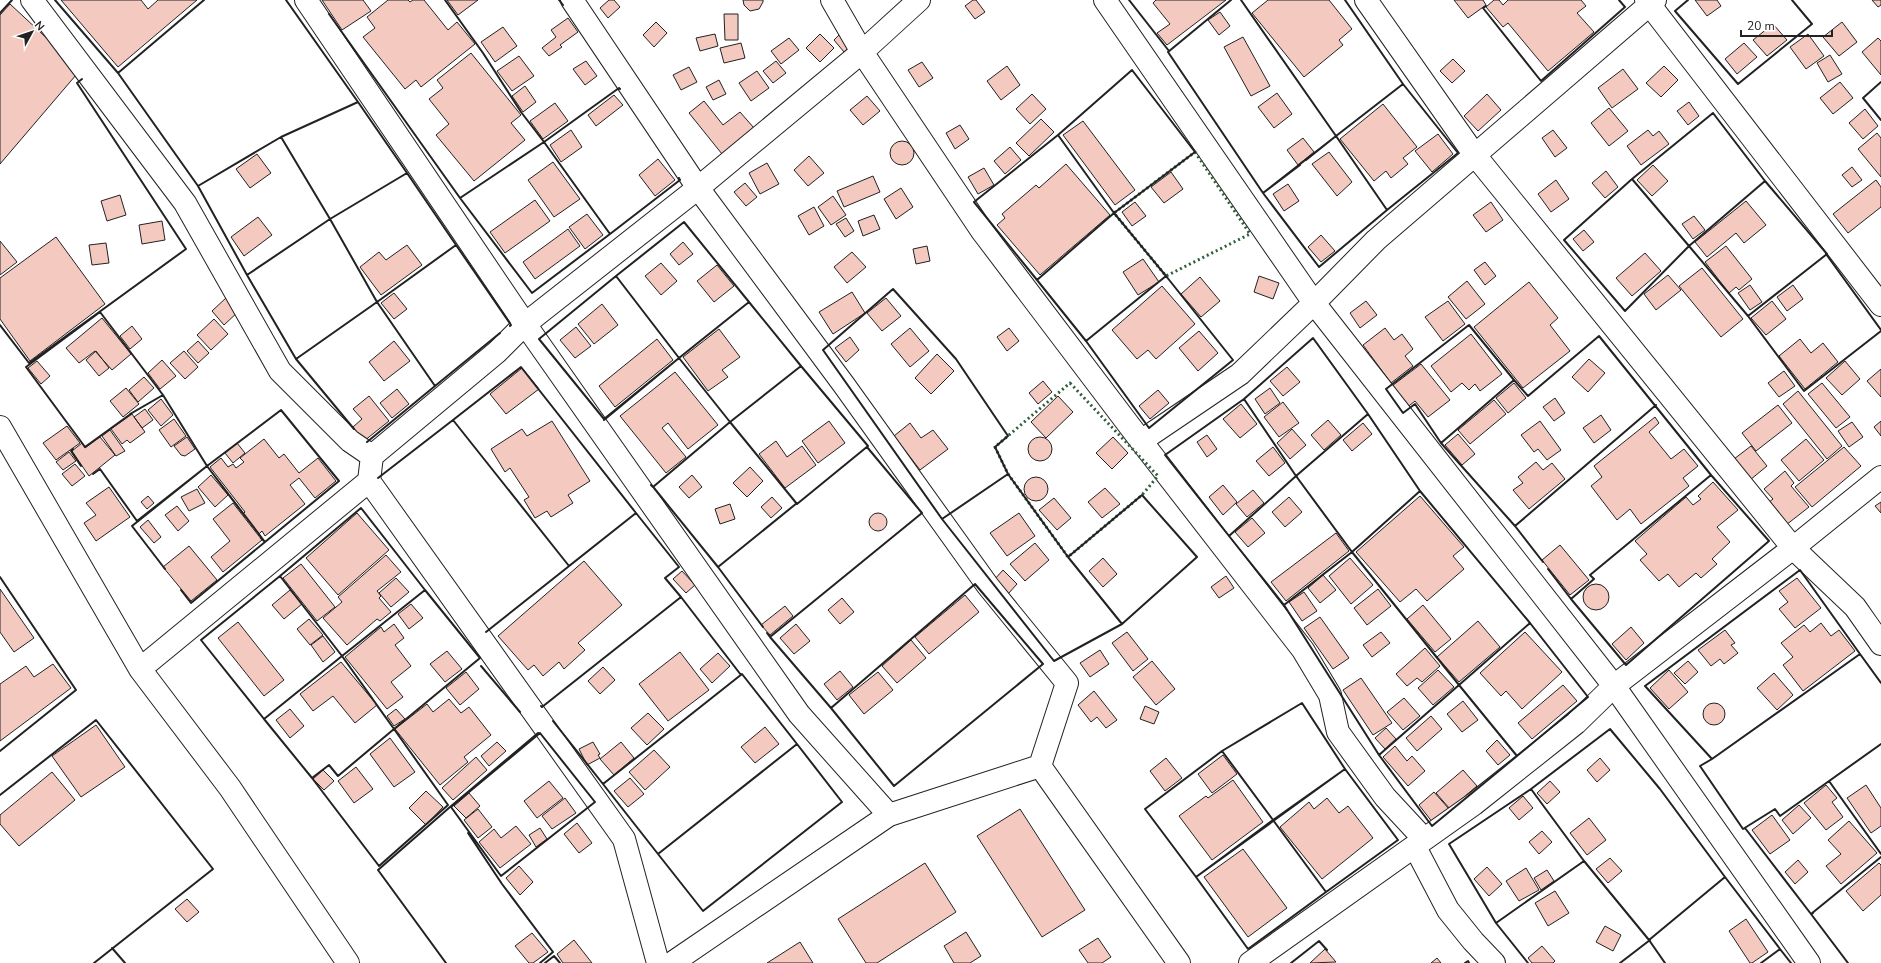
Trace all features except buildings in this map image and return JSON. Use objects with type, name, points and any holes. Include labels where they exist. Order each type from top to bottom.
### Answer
[{"type":"street","points":[[32,0],[185,203],[280,371],[350,441],[372,456]]},
{"type":"street","points":[[306,0],[525,324],[799,714],[889,815]]},
{"type":"street","points":[[572,0],[698,188],[844,385],[988,586],[1067,683],[1040,766]]},
{"type":"street","points":[[832,0],[862,52],[982,231],[1141,442],[1303,650],[1330,695],[1338,732],[1420,843],[1448,910],[1473,941],[1494,963]]},
{"type":"street","points":[[658,963],[624,839],[369,481],[372,456],[497,352],[525,324],[698,188],[862,52],[919,0]]},
{"type":"street","points":[[1105,0],[1314,303],[1614,686],[1809,963]]},
{"type":"street","points":[[1366,0],[1474,154],[1794,548],[1855,607],[1881,644]]},
{"type":"street","points":[[1141,442],[1240,374],[1314,303],[1376,240],[1650,2],[1881,305]]},
{"type":"street","points":[[0,427],[140,669],[230,788],[348,963]]},
{"type":"street","points":[[1250,963],[1474,804],[1576,722],[1614,686],[1794,548],[1881,476]]},
{"type":"street","points":[[140,669],[369,481]]},
{"type":"street","points":[[672,963],[889,815],[1040,766]]},
{"type":"street","points":[[1040,766],[1179,963]]},
{"type":"hedge","points":[[1195,152],[1250,234],[1166,276],[1114,213],[1195,152]]},
{"type":"hedge","points":[[1070,383],[1158,476],[1142,495],[1068,557],[1008,474],[995,447],[1070,383]]},
{"type":"wall","points":[[0,13],[12,0]]},
{"type":"wall","points":[[55,0],[118,73],[204,0]]},
{"type":"wall","points":[[118,73],[198,186],[281,137],[358,102],[286,0]]},
{"type":"wall","points":[[445,0],[483,53],[521,112],[544,142],[619,88],[620,89]]},
{"type":"wall","points":[[559,0],[563,5]]},
{"type":"wall","points":[[1129,0],[1169,51]]},
{"type":"wall","points":[[1231,0],[1168,52],[1263,193],[1300,165]]},
{"type":"wall","points":[[1241,0],[1336,136],[1306,160]]},
{"type":"wall","points":[[1336,136],[1403,84],[1345,0]]},
{"type":"wall","points":[[1486,6],[1483,8],[1541,81],[1625,7],[1619,0]]},
{"type":"wall","points":[[1688,0],[1675,11],[1738,84],[1812,24],[1792,0]]},
{"type":"wall","points":[[329,14],[460,198]]},
{"type":"wall","points":[[1132,70],[1195,152],[1114,213],[1058,135],[1132,70]]},
{"type":"wall","points":[[0,325],[29,363],[186,249],[77,83],[82,79]]},
{"type":"wall","points":[[1881,82],[1863,98],[1881,120]]},
{"type":"wall","points":[[1403,84],[1458,153],[1387,210],[1336,136],[1403,84]]},
{"type":"wall","points":[[281,137],[330,219],[407,173],[358,102]]},
{"type":"wall","points":[[1713,113],[1765,181],[1689,246],[1632,179],[1713,113]]},
{"type":"wall","points":[[1058,135],[1114,213],[1037,280],[974,202],[1058,135]]},
{"type":"wall","points":[[1336,136],[1387,210],[1319,267],[1263,193],[1336,136]]},
{"type":"wall","points":[[544,142],[610,234],[532,293],[460,198],[544,142]]},
{"type":"wall","points":[[198,186],[247,275],[330,219],[377,302],[456,245],[407,173]]},
{"type":"wall","points":[[610,234],[680,180],[679,178]]},
{"type":"wall","points":[[1632,179],[1689,246],[1625,311],[1564,240],[1632,179]]},
{"type":"wall","points":[[1765,181],[1827,254],[1748,316],[1689,246],[1765,181]]},
{"type":"wall","points":[[1114,213],[1166,276],[1086,341],[1037,280],[1114,213]]},
{"type":"wall","points":[[684,222],[749,302],[679,358],[616,276],[684,222]]},
{"type":"wall","points":[[456,245],[511,325],[510,326]]},
{"type":"wall","points":[[1826,254],[1881,330]]},
{"type":"wall","points":[[247,275],[296,359],[377,302],[435,386],[500,333]]},
{"type":"wall","points":[[616,276],[679,358],[604,419],[539,339],[616,276]]},
{"type":"wall","points":[[1166,276],[1233,360],[1149,428],[1086,341],[1166,276]]},
{"type":"wall","points":[[893,289],[956,359],[1008,436],[995,447],[1008,474],[942,519],[823,350],[893,289]]},
{"type":"wall","points":[[604,420],[679,358],[749,302],[801,366],[730,422],[679,358]]},
{"type":"wall","points":[[100,312],[163,395],[132,413],[85,447],[26,367],[100,312]]},
{"type":"wall","points":[[1748,316],[1804,391],[1881,331]]},
{"type":"wall","points":[[1469,325],[1514,380],[1441,443],[1415,404],[1403,413],[1386,389],[1469,325]]},
{"type":"wall","points":[[1548,569],[1571,599],[1594,579],[1590,575],[1711,475],[1599,336],[1528,396],[1514,380],[1441,443],[1515,526],[1656,405]]},
{"type":"wall","points":[[1296,476],[1368,414],[1313,338],[1244,399],[1296,476],[1297,477]]},
{"type":"wall","points":[[296,359],[354,429]]},
{"type":"wall","points":[[651,485],[653,487],[730,422],[797,504],[868,446],[801,366],[730,422]]},
{"type":"wall","points":[[521,367],[636,513],[569,566],[453,420],[521,367]]},
{"type":"wall","points":[[367,442],[435,386]]},
{"type":"wall","points":[[130,414],[163,395],[207,466],[244,515]]},
{"type":"wall","points":[[1244,399],[1296,476],[1229,536],[1165,455],[1244,399]]},
{"type":"wall","points":[[1543,562],[1515,526],[1656,405]]},
{"type":"wall","points":[[281,410],[339,481],[265,542],[207,466],[281,410]]},
{"type":"wall","points":[[1296,476],[1368,414],[1420,491]]},
{"type":"wall","points":[[378,478],[453,420]]},
{"type":"wall","points":[[767,633],[770,637],[922,513],[867,447]]},
{"type":"wall","points":[[73,449],[71,451],[81,466]]},
{"type":"wall","points":[[93,474],[100,469],[137,521],[207,466]]},
{"type":"wall","points":[[165,569],[132,526],[207,466]]},
{"type":"wall","points":[[1008,474],[1068,557],[1122,624],[1054,661],[942,519],[1008,474]]},
{"type":"wall","points":[[1711,475],[1769,541],[1626,665],[1571,599],[1594,579],[1590,575],[1711,475]]},
{"type":"wall","points":[[1315,581],[1284,605],[1229,536],[1296,476],[1352,552]]},
{"type":"wall","points":[[654,488],[718,567],[797,503]]},
{"type":"wall","points":[[1321,576],[1352,552],[1420,491],[1530,623],[1459,685],[1442,664]]},
{"type":"wall","points":[[1142,495],[1197,557],[1122,624],[1068,557],[1142,495]]},
{"type":"wall","points":[[361,508],[425,590],[342,656],[280,576],[361,508]]},
{"type":"wall","points":[[486,632],[636,513],[679,567],[665,578],[681,597],[542,707],[541,706]]},
{"type":"wall","points":[[181,590],[191,603],[265,542],[261,538]]},
{"type":"wall","points":[[1352,552],[1438,659]]},
{"type":"wall","points":[[1352,552],[1459,685],[1379,755],[1284,605],[1352,552]]},
{"type":"wall","points":[[718,567],[763,627]]},
{"type":"wall","points":[[1800,570],[1860,654],[1712,759],[1645,686],[1800,570]]},
{"type":"wall","points":[[280,576],[201,640],[264,719],[342,656],[372,698]]},
{"type":"wall","points":[[0,577],[76,690],[0,751]]},
{"type":"wall","points":[[975,584],[1043,664],[894,786],[831,708],[975,584]]},
{"type":"wall","points":[[425,590],[480,658],[394,729],[342,656],[425,590]]},
{"type":"wall","points":[[681,597],[741,675]]},
{"type":"wall","points":[[1530,623],[1588,697],[1517,756],[1459,685],[1530,623]]},
{"type":"wall","points":[[770,637],[831,708]]},
{"type":"wall","points":[[1859,655],[1860,654],[1881,683]]},
{"type":"wall","points":[[481,666],[520,712]]},
{"type":"wall","points":[[742,674],[797,744],[658,854],[603,784],[742,674]]},
{"type":"wall","points":[[1459,685],[1517,756],[1432,826],[1379,755],[1459,685]]},
{"type":"wall","points":[[1273,820],[1222,751],[1302,703],[1345,769],[1196,877],[1248,949],[1326,892],[1273,820]]},
{"type":"wall","points":[[264,719],[312,778],[329,765],[338,776],[394,729],[376,704]]},
{"type":"wall","points":[[0,795],[96,720],[213,869],[94,963]]},
{"type":"wall","points":[[553,721],[603,784],[604,783]]},
{"type":"wall","points":[[394,729],[448,805],[379,866],[312,778],[329,765],[338,776],[394,729]]},
{"type":"wall","points":[[1531,789],[1584,861],[1496,923],[1449,844],[1531,789],[1610,729],[1660,789],[1725,877],[1649,940],[1584,861],[1531,789]]},
{"type":"wall","points":[[446,963],[378,870],[538,733]]},
{"type":"wall","points":[[540,733],[595,802],[501,876],[451,807],[540,733]]},
{"type":"wall","points":[[797,744],[842,802],[703,911],[658,854],[797,744]]},
{"type":"wall","points":[[1712,759],[1700,766],[1743,829],[1775,809],[1780,816],[1881,744]]},
{"type":"wall","points":[[1222,751],[1273,820],[1196,877],[1145,809],[1222,751]]},
{"type":"wall","points":[[1345,769],[1398,840],[1326,892],[1273,820],[1345,769]]},
{"type":"wall","points":[[1829,781],[1881,854]]},
{"type":"wall","points":[[1745,828],[1811,914],[1881,857]]},
{"type":"wall","points":[[468,833],[502,884],[553,952],[540,963]]},
{"type":"wall","points":[[1724,878],[1725,877],[1780,949],[1761,963]]},
{"type":"wall","points":[[1813,913],[1811,914],[1848,963]]},
{"type":"wall","points":[[1496,923],[1528,963]]},
{"type":"wall","points":[[1649,940],[1665,963]]},
{"type":"wall","points":[[1620,963],[1650,940]]},
{"type":"wall","points":[[1291,963],[1319,941],[1327,950]]},
{"type":"wall","points":[[112,948],[125,963]]},
{"type":"wall","points":[[1780,949],[1791,963]]},
{"type":"wall","points":[[545,963],[554,956],[560,963]]},
{"type":"wall","points":[[1465,963],[1468,961],[1469,963]]}]
